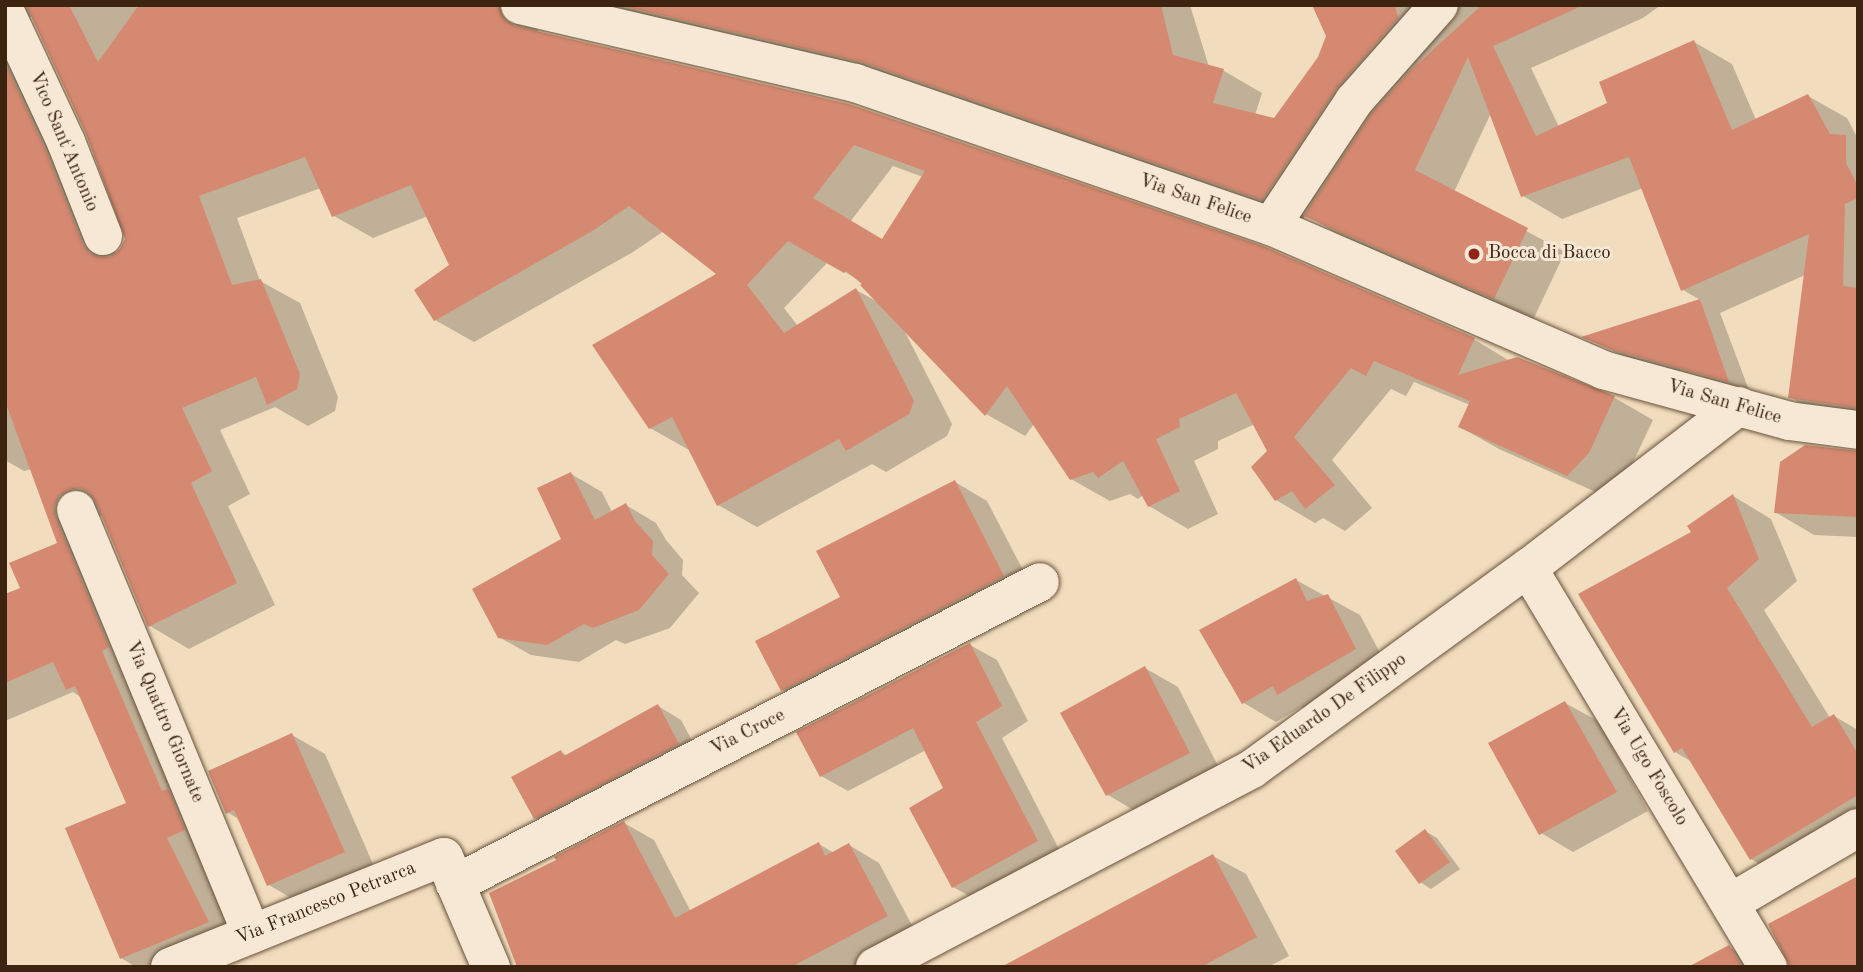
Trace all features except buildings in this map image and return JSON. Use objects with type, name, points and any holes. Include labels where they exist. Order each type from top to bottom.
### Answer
[{"type":"street","name":"Via San Felice","points":[[520,5],[855,83],[1271,226],[1603,370],[1789,421],[1858,430]]},
{"type":"street","points":[[1271,226],[1354,101],[1439,5]]},
{"type":"street","name":"Vico Sant'Antonio","points":[[5,10],[66,142],[103,236]]},
{"type":"street","name":"Via Eduardo De Filippo","points":[[875,967],[1252,769],[1528,568],[1739,406]]},
{"type":"street","name":"Via Quattro Giornate","points":[[76,510],[253,934]]},
{"type":"street","name":"Via Ugo Foscolo","points":[[1528,568],[1768,967]]},
{"type":"street","name":"Via Croce","points":[[450,871],[1040,582]]},
{"type":"street","points":[[1730,903],[1858,828]]},
{"type":"street","points":[[450,871],[491,967]]},
{"type":"street","name":"Via Francesco Petrarca","points":[[170,967],[253,934],[450,871]]},
{"type":"place","name":"Bocca di Bacco","points":[[1474,254]]}]
